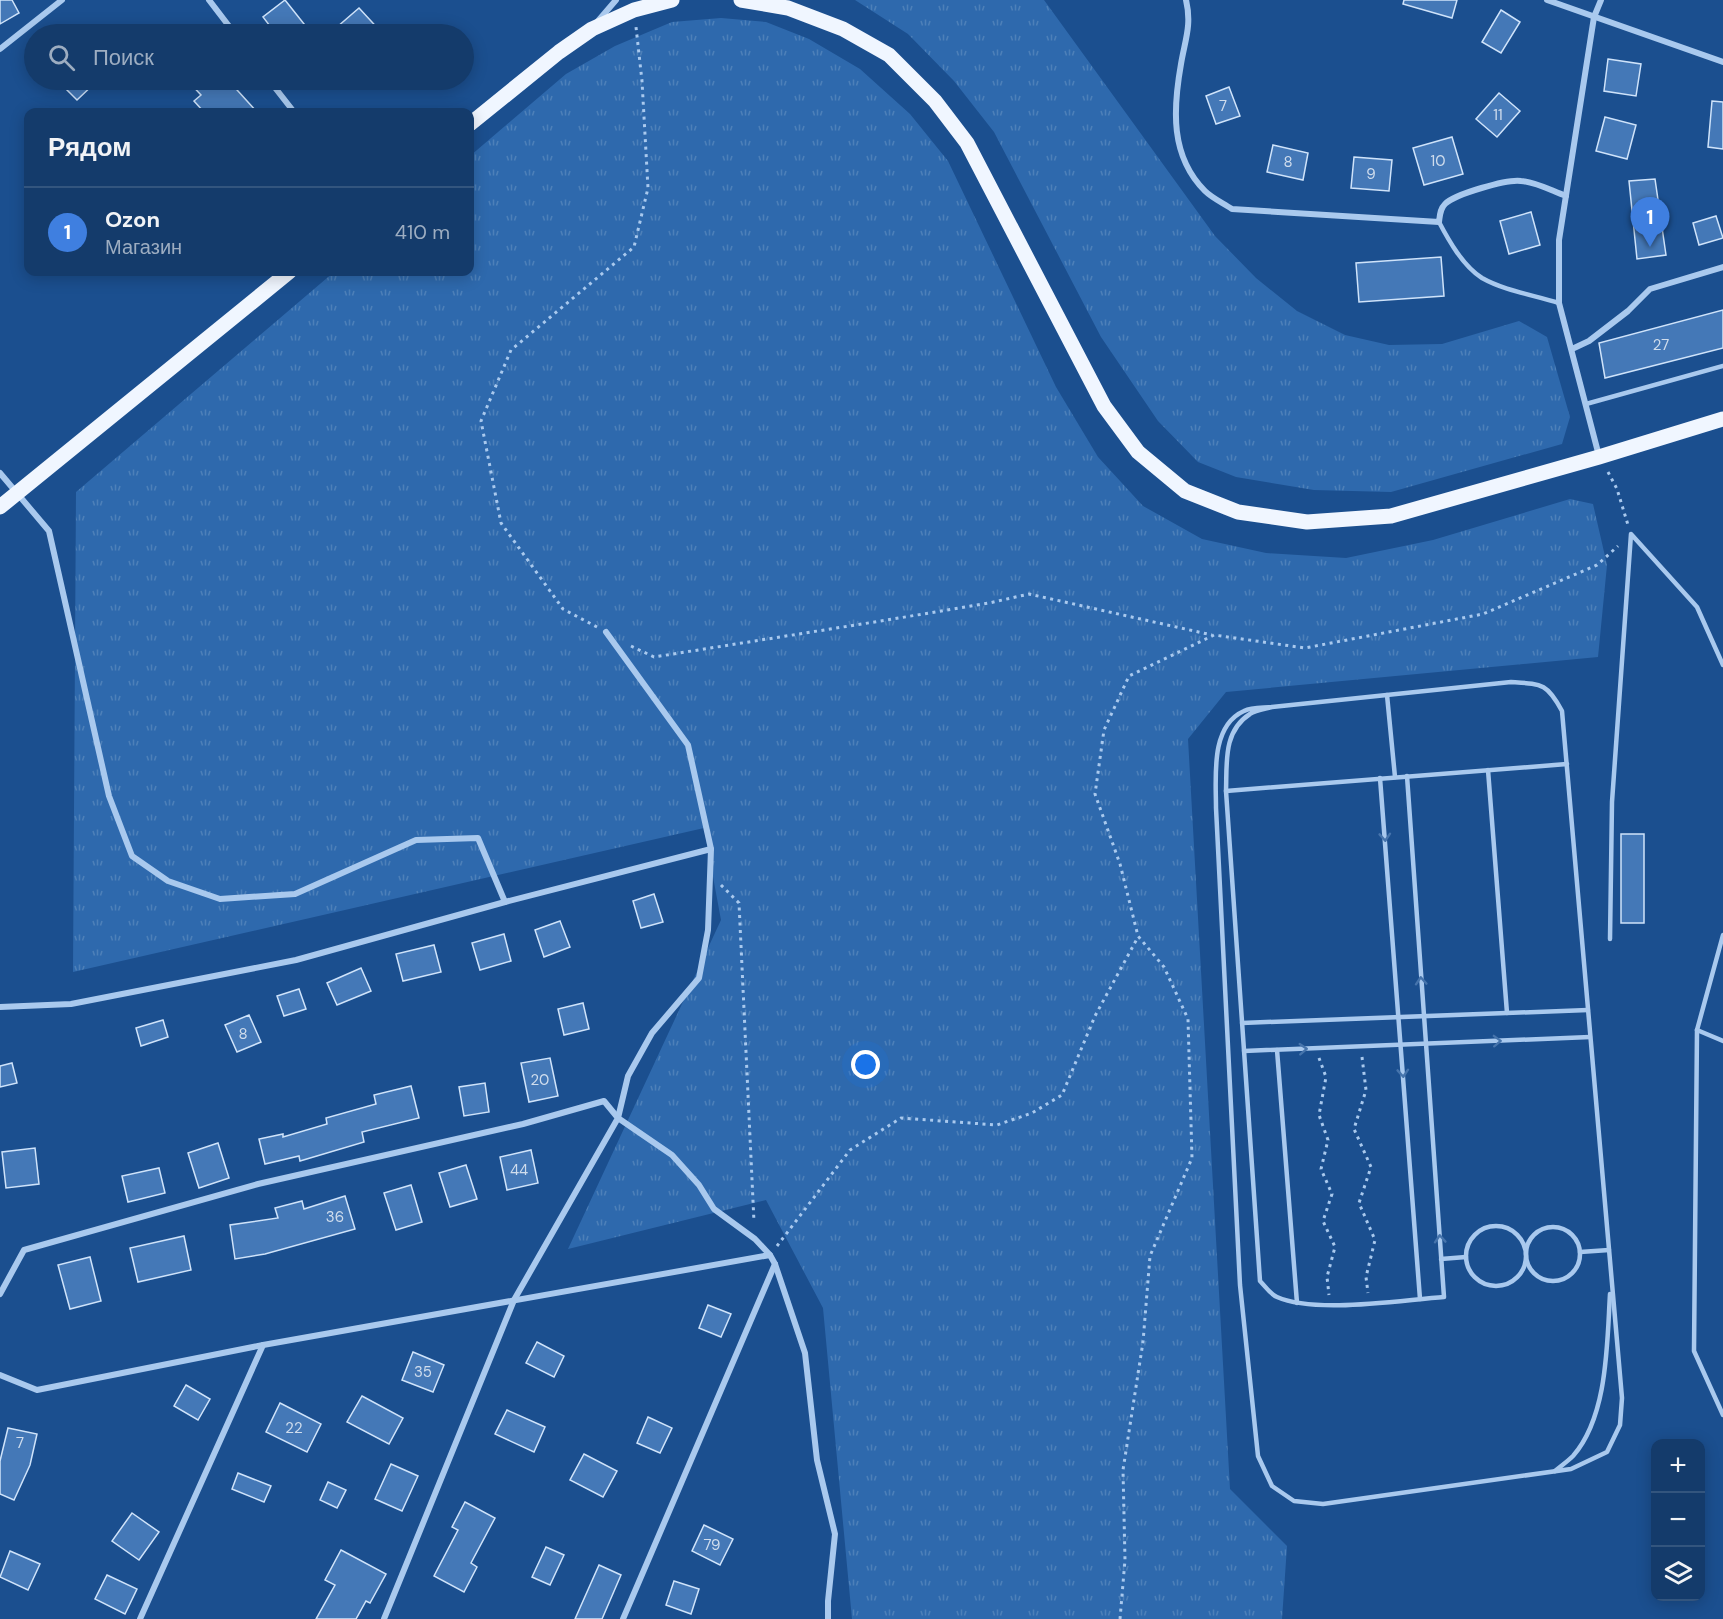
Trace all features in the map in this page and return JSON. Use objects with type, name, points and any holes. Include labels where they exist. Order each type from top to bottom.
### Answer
[{"type":"main road","points":[[474,121],[559,52],[592,29],[634,10],[672,0]]},
{"type":"main road","points":[[741,0],[788,8],[843,29],[889,55],[935,101],[967,143],[1104,406],[1138,452],[1185,491],[1238,512],[1307,522],[1391,516],[1723,419]]},
{"type":"main road","points":[[0,507],[284,276]]},
{"type":"street","points":[[32,24],[62,0]]},
{"type":"street","points":[[209,0],[227,24]]},
{"type":"street","points":[[592,29],[616,0]]},
{"type":"street","points":[[1186,0],[1189,26],[1177,93],[1176,134],[1187,167],[1207,192],[1232,209],[1439,222],[1440,210],[1451,200],[1469,192],[1516,180],[1566,196]]},
{"type":"street","points":[[1547,0],[1723,62]]},
{"type":"street","points":[[1599,457],[1559,303],[1559,240],[1594,17],[1600,0]]},
{"type":"street","points":[[0,49],[24,30]]},
{"type":"street","points":[[277,90],[291,108]]},
{"type":"street","points":[[1572,349],[1588,341],[1628,311],[1650,289],[1723,267]]},
{"type":"street","points":[[0,473],[49,531],[109,796],[132,856],[168,881],[220,898],[295,894],[416,840],[478,838],[505,902]]},
{"type":"street","points":[[384,1619],[514,1300],[618,1118],[628,1076],[652,1033],[699,978],[708,930],[711,849],[688,745],[606,632]]},
{"type":"street","points":[[0,1007],[71,1004],[296,960],[505,902],[711,849]]},
{"type":"street","points":[[0,1294],[24,1250],[258,1184],[523,1124],[604,1101],[618,1118],[672,1155],[699,1185],[714,1209],[754,1239],[770,1255],[775,1264],[805,1353],[817,1460],[835,1534],[828,1619]]},
{"type":"street","points":[[0,1375],[36,1390],[263,1345],[770,1255]]},
{"type":"street","points":[[623,1619],[775,1264]]},
{"type":"street","points":[[140,1619],[263,1345]]},
{"type":"lane","points":[[1439,222],[1449,241],[1474,272],[1482,278],[1559,303]]},
{"type":"lane","points":[[1586,404],[1723,366]]},
{"type":"lane","points":[[1610,939],[1612,802],[1631,534],[1697,607],[1723,665]]},
{"type":"lane","points":[[1511,682],[1535,684],[1551,691],[1562,711],[1622,1398],[1620,1425],[1607,1452],[1571,1469],[1323,1504],[1294,1501],[1272,1486],[1258,1456],[1240,1285],[1215,808],[1217,755],[1225,728],[1234,716],[1247,710],[1272,707],[1511,682]]},
{"type":"lane","points":[[1387,695],[1395,777]]},
{"type":"lane","points":[[1272,707],[1251,713],[1236,726],[1227,745],[1226,790],[1260,1281],[1274,1296],[1297,1303],[1330,1305],[1444,1297],[1407,776]]},
{"type":"lane","points":[[1226,790],[1567,764]]},
{"type":"lane","points":[[1488,770],[1507,1013]]},
{"type":"lane","points":[[1380,778],[1420,1299]]},
{"type":"lane","points":[[1723,935],[1697,1030],[1695,1352],[1723,1415]]},
{"type":"lane","points":[[1242,1023],[1588,1010]]},
{"type":"lane","points":[[1697,1030],[1723,1041]]},
{"type":"lane","points":[[1244,1051],[1590,1037]]},
{"type":"lane","points":[[1277,1050],[1297,1303]]},
{"type":"lane","points":[[1580,1252],[1576,1239],[1562,1227],[1553,1226],[1535,1232],[1529,1239],[1526,1257],[1523,1267],[1518,1275],[1510,1282],[1501,1285],[1482,1282],[1468,1267],[1466,1257],[1471,1239],[1486,1227],[1496,1226],[1505,1227],[1521,1239],[1525,1249],[1526,1257],[1528,1266],[1540,1278],[1558,1281],[1573,1272],[1578,1265],[1580,1252]]},
{"type":"lane","points":[[1580,1252],[1609,1250]]},
{"type":"lane","points":[[1441,1259],[1466,1257]]},
{"type":"lane","points":[[1555,1471],[1573,1456],[1587,1435],[1600,1397],[1606,1360],[1611,1279]]},
{"type":"path","points":[[634,10],[642,81],[648,188],[634,247],[512,350],[480,421],[501,523],[564,609],[654,657],[989,603],[1029,594],[1214,635]]},
{"type":"path","points":[[708,884],[718,882],[739,903],[754,1239]]},
{"type":"path","points":[[770,1255],[850,1150],[901,1118],[997,1125],[1032,1113],[1062,1095],[1095,1016],[1138,936]]},
{"type":"path","points":[[1360,1046],[1366,1090],[1354,1129],[1371,1167],[1359,1203],[1375,1240],[1366,1277],[1368,1302]]},
{"type":"path","points":[[1316,1048],[1326,1077],[1319,1115],[1328,1140],[1321,1169],[1332,1194],[1323,1221],[1335,1247],[1327,1277],[1330,1305]]},
{"type":"green space","points":[[855,0],[1044,0],[1215,236],[1256,278],[1297,311],[1345,335],[1389,345],[1442,344],[1519,321],[1547,337],[1570,417],[1562,444],[1391,492],[1314,490],[1236,477],[1198,462],[1158,421],[1101,337],[994,132],[954,81],[908,34]]},
{"type":"green space","points":[[721,18],[766,22],[809,39],[860,69],[910,114],[948,161],[1056,387],[1098,457],[1143,506],[1202,539],[1266,553],[1346,558],[1433,540],[1570,499],[1593,504],[1607,565],[1598,657],[1226,692],[1188,739],[1230,1489],[1287,1546],[1282,1619],[852,1619],[823,1308],[766,1200],[568,1249],[721,920],[704,828],[73,972],[76,492],[329,276],[474,276],[474,153],[566,74],[615,46],[672,22]]},
{"type":"building","points":[[0,0],[12,0],[19,13],[0,24]]},
{"type":"building","points":[[285,0],[304,24],[268,24],[263,17]]},
{"type":"building","points":[[1404,0],[1457,0],[1452,18],[1403,4]]},
{"type":"building","points":[[359,8],[374,24],[341,24]]},
{"type":"building","points":[[1501,10],[1520,22],[1501,53],[1482,42]]},
{"type":"building","points":[[1608,59],[1641,64],[1636,96],[1604,91]]},
{"type":"building","points":[[1229,87],[1240,116],[1216,124],[1206,96]]},
{"type":"building","points":[[67,90],[88,90],[77,100]]},
{"type":"building","points":[[196,90],[237,90],[253,108],[200,108],[194,101],[201,95]]},
{"type":"building","points":[[1499,93],[1520,111],[1497,137],[1476,119]]},
{"type":"building","points":[[1712,101],[1723,102],[1723,149],[1708,147]]},
{"type":"building","points":[[1605,117],[1636,125],[1627,159],[1596,151]]},
{"type":"building","points":[[1452,137],[1463,174],[1424,185],[1413,148]]},
{"type":"building","points":[[1273,145],[1308,153],[1303,180],[1267,172]]},
{"type":"building","points":[[1354,157],[1392,160],[1389,191],[1351,188]]},
{"type":"building","points":[[1655,179],[1666,255],[1637,259],[1629,181]]},
{"type":"building","points":[[1531,212],[1540,245],[1509,254],[1500,221]]},
{"type":"building","points":[[1716,216],[1723,238],[1699,245],[1693,223]]},
{"type":"building","points":[[1441,257],[1444,296],[1359,302],[1356,263]]},
{"type":"building","points":[[1723,310],[1723,348],[1605,378],[1599,343]]},
{"type":"building","points":[[1621,834],[1644,834],[1644,923],[1621,923]]},
{"type":"building","points":[[654,894],[663,922],[641,928],[633,901]]},
{"type":"building","points":[[560,921],[570,947],[544,957],[535,930]]},
{"type":"building","points":[[504,934],[511,961],[480,970],[472,943]]},
{"type":"building","points":[[434,945],[441,972],[403,981],[396,954]]},
{"type":"building","points":[[361,968],[371,991],[337,1005],[327,983]]},
{"type":"building","points":[[299,989],[306,1009],[284,1016],[277,996]]},
{"type":"building","points":[[583,1003],[589,1029],[564,1035],[558,1009]]},
{"type":"building","points":[[249,1015],[261,1042],[237,1052],[225,1025]]},
{"type":"building","points":[[163,1020],[168,1037],[141,1046],[136,1028]]},
{"type":"building","points":[[550,1058],[558,1096],[529,1102],[521,1063]]},
{"type":"building","points":[[12,1063],[17,1083],[0,1087],[0,1066]]},
{"type":"building","points":[[485,1083],[489,1112],[464,1116],[459,1087]]},
{"type":"building","points":[[411,1086],[419,1118],[362,1132],[364,1142],[300,1161],[299,1156],[265,1164],[259,1139],[283,1134],[283,1137],[327,1124],[326,1118],[376,1104],[374,1095]]},
{"type":"building","points":[[218,1143],[229,1178],[199,1188],[188,1153]]},
{"type":"building","points":[[35,1148],[39,1184],[6,1188],[2,1152]]},
{"type":"building","points":[[531,1150],[538,1183],[507,1190],[500,1157]]},
{"type":"building","points":[[466,1165],[477,1199],[450,1207],[439,1173]]},
{"type":"building","points":[[159,1168],[165,1193],[128,1202],[122,1176]]},
{"type":"building","points":[[411,1185],[422,1222],[396,1230],[384,1193]]},
{"type":"building","points":[[345,1196],[355,1229],[265,1254],[235,1259],[230,1225],[278,1218],[275,1208],[302,1201],[304,1209]]},
{"type":"building","points":[[184,1236],[191,1270],[138,1282],[130,1248]]},
{"type":"building","points":[[90,1257],[101,1301],[70,1309],[58,1265]]},
{"type":"building","points":[[708,1305],[731,1314],[721,1337],[699,1328]]},
{"type":"building","points":[[537,1342],[564,1356],[554,1377],[526,1363]]},
{"type":"building","points":[[413,1352],[444,1365],[433,1392],[402,1380]]},
{"type":"building","points":[[186,1385],[210,1399],[198,1420],[174,1406]]},
{"type":"building","points":[[362,1396],[403,1418],[389,1444],[347,1422]]},
{"type":"building","points":[[280,1403],[321,1424],[307,1452],[266,1432]]},
{"type":"building","points":[[507,1410],[545,1427],[534,1452],[495,1434]]},
{"type":"building","points":[[648,1417],[672,1428],[660,1453],[637,1443]]},
{"type":"building","points":[[8,1428],[37,1434],[30,1465],[14,1500],[0,1494],[0,1461]]},
{"type":"building","points":[[584,1454],[617,1471],[603,1497],[570,1480]]},
{"type":"building","points":[[391,1464],[418,1476],[402,1511],[375,1499]]},
{"type":"building","points":[[238,1473],[271,1486],[264,1502],[232,1489]]},
{"type":"building","points":[[328,1482],[346,1490],[337,1508],[320,1500]]},
{"type":"building","points":[[465,1502],[495,1518],[471,1563],[477,1567],[464,1592],[434,1576],[458,1530],[452,1527]]},
{"type":"building","points":[[132,1513],[159,1532],[139,1560],[112,1541]]},
{"type":"building","points":[[704,1525],[733,1539],[720,1565],[692,1551]]},
{"type":"building","points":[[546,1547],[564,1555],[550,1585],[532,1577]]},
{"type":"building","points":[[341,1550],[386,1574],[370,1603],[366,1601],[356,1619],[316,1619],[335,1585],[325,1580]]},
{"type":"building","points":[[10,1551],[40,1564],[28,1590],[0,1577]]},
{"type":"building","points":[[599,1565],[621,1575],[602,1619],[575,1619]]},
{"type":"building","points":[[107,1575],[137,1589],[125,1614],[95,1599]]},
{"type":"building","points":[[674,1581],[699,1589],[691,1614],[666,1605]]},
{"type":"place","name":"Ozon","points":[[1650,247]]}]
